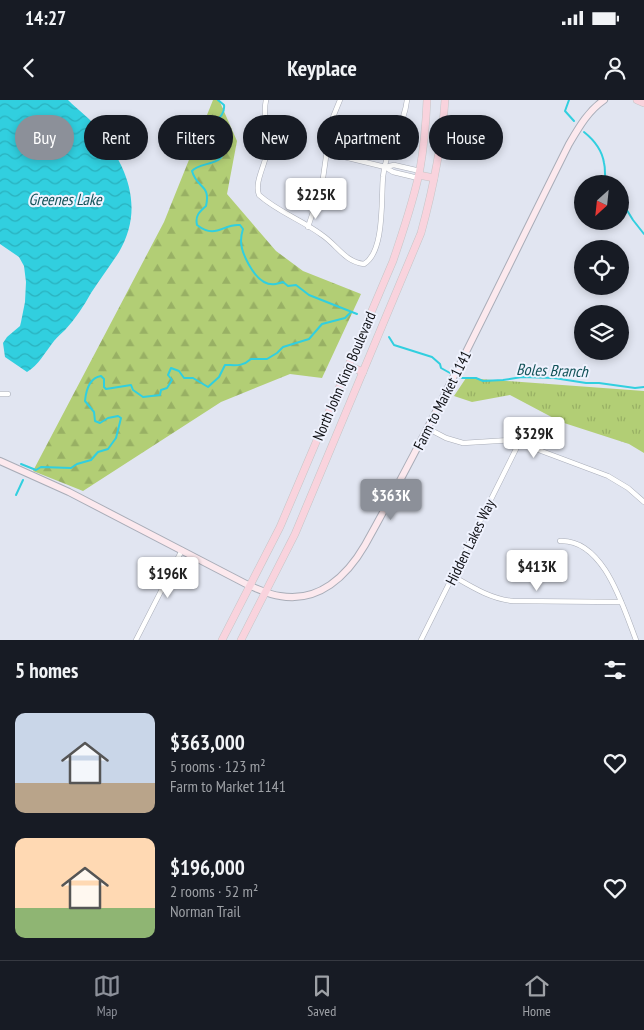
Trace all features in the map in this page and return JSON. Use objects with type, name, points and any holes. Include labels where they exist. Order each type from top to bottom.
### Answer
[{"type":"main road","name":"North John King Boulevard","points":[[222,640],[280,527],[393,261],[405,227],[419,175],[425,135],[427,100]]},
{"type":"main road","name":"North John King Boulevard","points":[[241,640],[295,534],[421,233],[443,129],[445,100]]},
{"type":"main road","points":[[637,100],[644,104]]},
{"type":"main road","points":[[419,175],[434,178]]},
{"type":"main road","points":[[349,366],[363,372]]},
{"type":"street","points":[[266,100],[264,117],[267,152],[257,192],[265,201],[323,236],[346,257],[364,264],[369,260],[381,226],[385,167],[390,150],[403,122],[407,100]]},
{"type":"street","points":[[334,115],[340,100]]},
{"type":"street","name":"Farm to Market 1141","points":[[0,461],[69,492],[250,586],[279,596],[305,596],[322,590],[343,576],[356,562],[506,273],[569,144],[581,123],[604,100]]},
{"type":"street","points":[[308,227],[322,185],[327,160]]},
{"type":"street","points":[[356,160],[385,167],[394,165],[419,175]]},
{"type":"street","points":[[0,394],[8,394]]},
{"type":"street","points":[[427,428],[446,438],[463,443],[512,440],[608,476],[628,488],[644,502]]},
{"type":"street","name":"Hidden Lakes Way","points":[[421,640],[519,443]]},
{"type":"street","points":[[560,541],[570,540],[581,546],[594,557],[609,576],[636,640]]},
{"type":"street","points":[[136,640],[182,550]]},
{"type":"street","points":[[453,576],[492,597],[513,602],[621,602]]},
{"type":"green space","points":[[213,100],[219,100],[226,115],[207,115]]},
{"type":"green space","points":[[233,132],[237,141],[227,194],[276,251],[303,271],[361,294],[322,378],[290,374],[221,402],[83,491],[33,471],[164,222],[189,160],[233,160]]},
{"type":"green space","points":[[466,378],[644,391],[644,453],[629,444],[561,422],[510,395],[472,402],[454,396]]},
{"type":"water","name":"Greenes Lake","points":[[0,100],[68,100],[84,115],[84,160],[118,160],[129,187],[131,219],[127,235],[119,252],[76,317],[38,362],[27,372],[5,357],[3,343],[20,326],[25,302],[26,282],[24,266],[19,257],[0,244]]},
{"type":"waterway","name":"Boles Branch","points":[[218,100],[224,105],[224,110],[214,122],[214,127],[224,150],[221,158],[195,168],[192,171],[194,177],[207,194],[206,206],[198,214],[197,225],[209,231],[240,225],[243,229],[241,241],[243,252],[248,264],[260,279],[269,284],[283,282],[288,286],[296,285],[309,295],[357,314]]},
{"type":"waterway","points":[[569,100],[565,111],[574,121]]},
{"type":"waterway","points":[[584,132],[601,153],[605,166],[605,175]]},
{"type":"waterway","points":[[629,214],[644,234]]},
{"type":"waterway","points":[[21,464],[36,470],[41,467],[71,468],[91,460],[98,452],[108,449],[116,438],[121,418],[118,416],[108,418],[100,423],[95,421],[94,412],[85,401],[89,385],[97,377],[101,376],[104,379],[104,387],[106,389],[131,385],[133,390],[143,397],[160,395],[161,390],[167,388],[172,380],[168,375],[171,368],[179,371],[184,378],[193,378],[208,387],[219,377],[225,365],[242,364],[251,359],[267,359],[283,347],[309,339],[322,324],[345,318],[351,312]]},
{"type":"waterway","name":"Boles Branch","points":[[389,337],[394,345],[432,357],[440,364],[441,368],[450,373]]},
{"type":"waterway","name":"Boles Branch","points":[[460,378],[476,378],[483,381],[522,377],[554,378],[635,388],[644,387]]},
{"type":"waterway","points":[[16,495],[23,480]]}]
